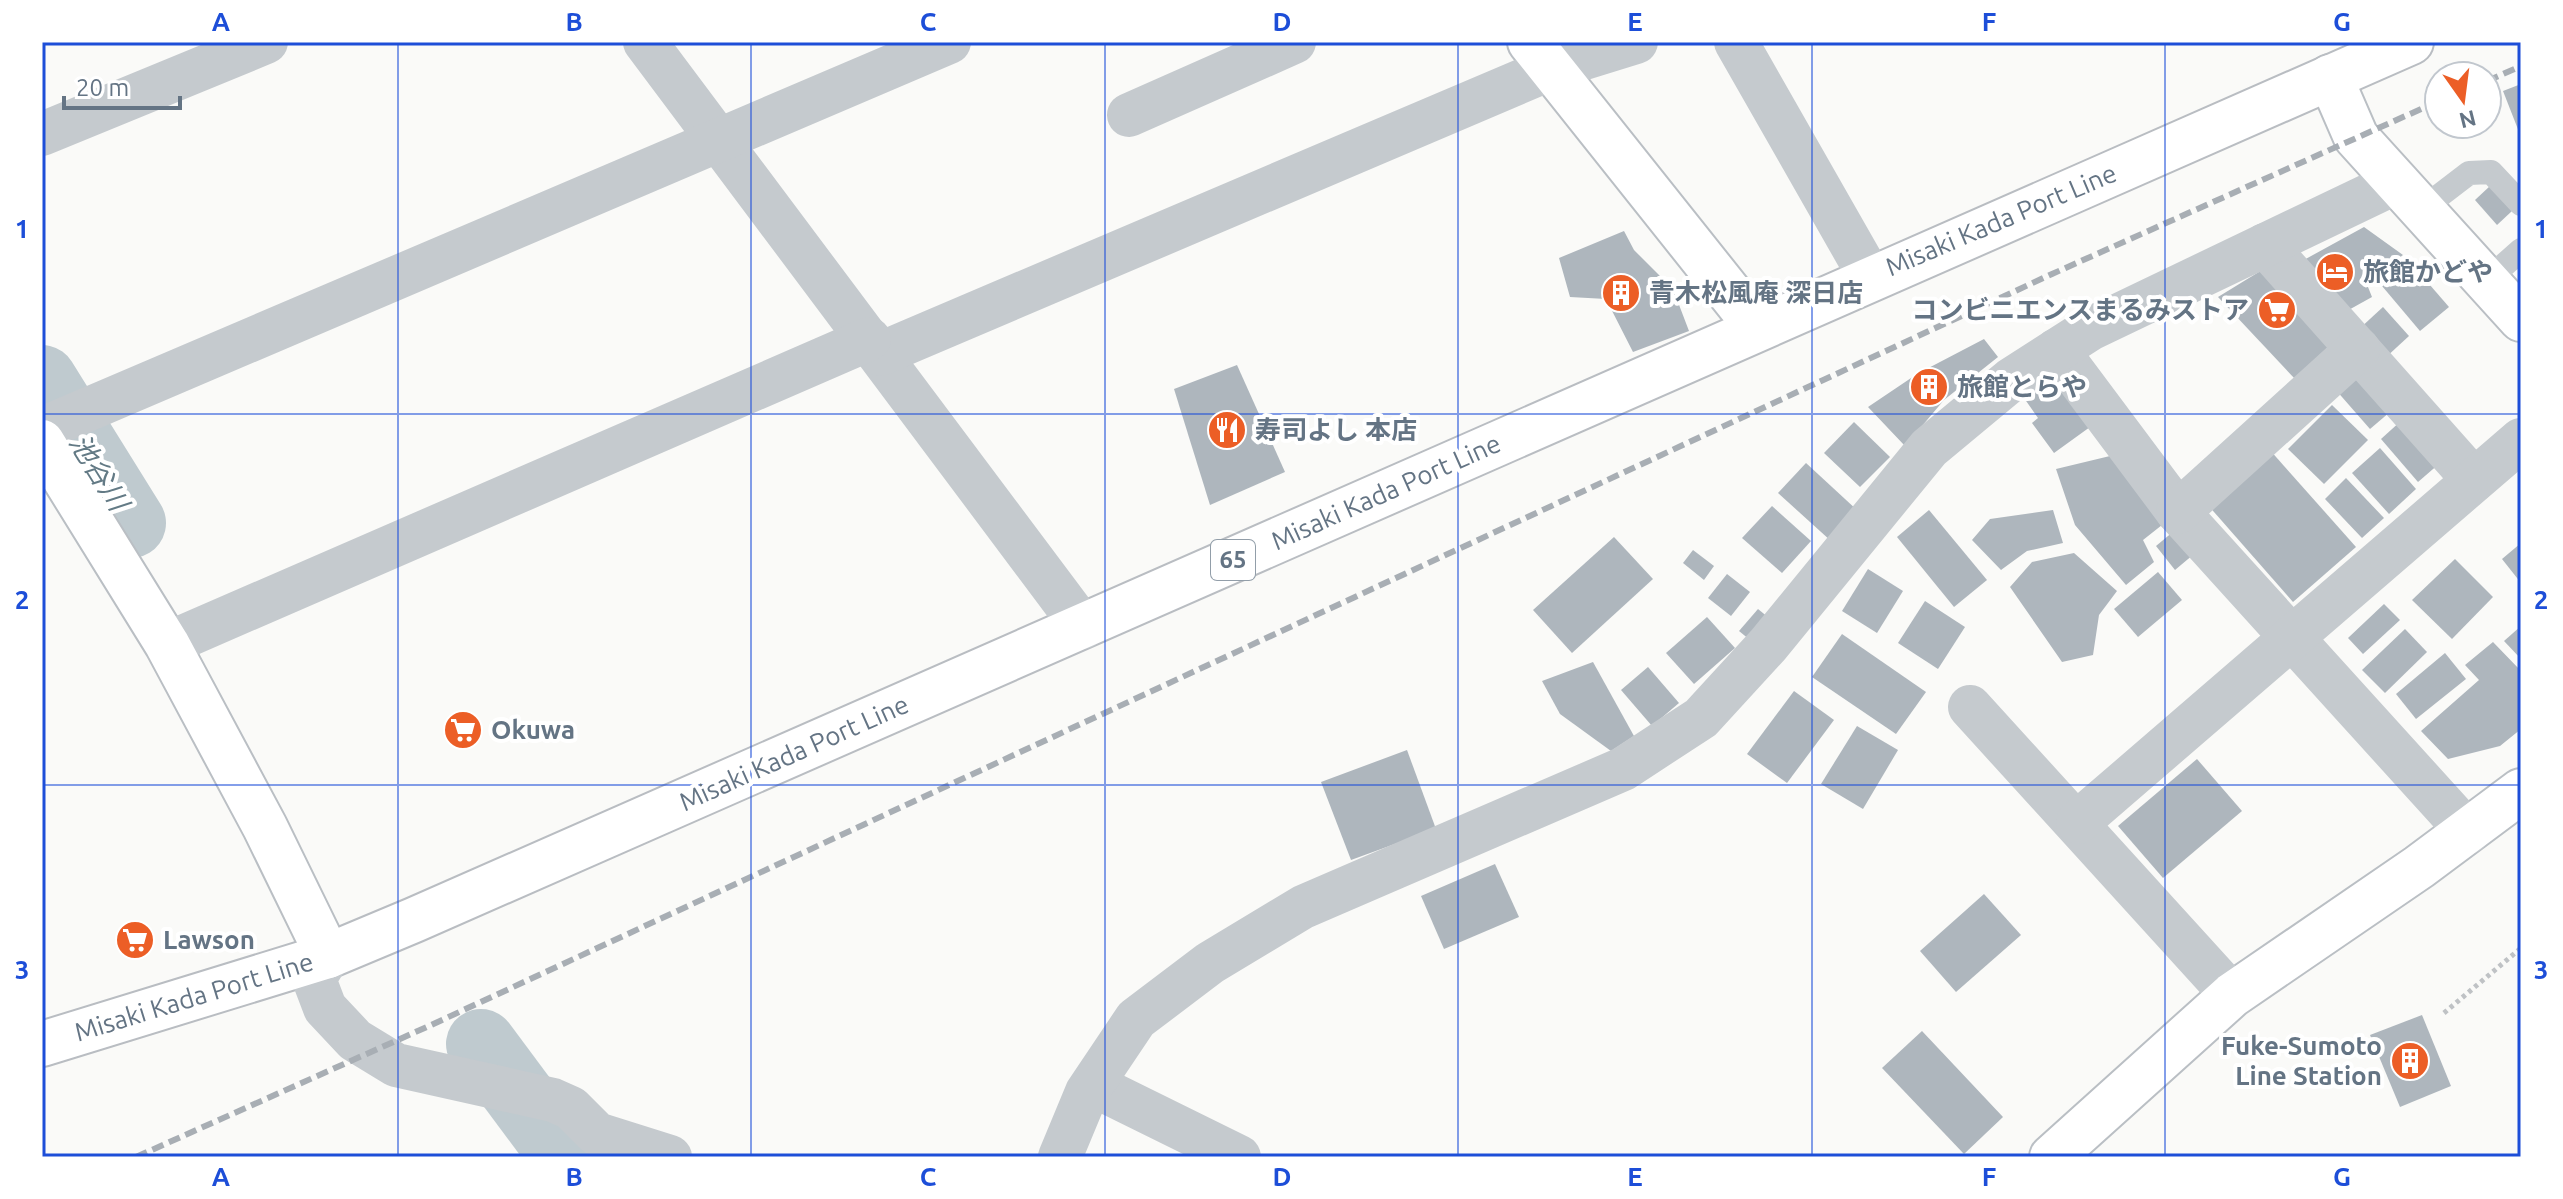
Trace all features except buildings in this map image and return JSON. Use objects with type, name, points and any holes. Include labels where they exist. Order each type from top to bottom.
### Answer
[{"type":"main road","name":"Misaki Kada Port Line","points":[[42,1044],[328,956],[2411,42]]},
{"type":"main road","points":[[1541,55],[1757,327]]},
{"type":"main road","points":[[2330,77],[2356,137],[2521,319]]},
{"type":"main road","points":[[42,442],[167,644],[265,827],[328,956]]},
{"type":"main road","points":[[2052,1157],[2232,995],[2468,832],[2521,791]]},
{"type":"street","points":[[42,134],[266,42]]},
{"type":"street","points":[[645,42],[1083,627]]},
{"type":"street","points":[[42,429],[949,42]]},
{"type":"street","points":[[1129,115],[1294,42]]},
{"type":"street","points":[[167,644],[874,347],[1541,55],[1636,42]]},
{"type":"street","points":[[1736,42],[1870,277]]},
{"type":"street","points":[[1060,1157],[1093,1085],[1136,1019],[1210,963],[1290,915],[1623,769],[1701,718],[1768,645],[1929,448],[2012,379],[2090,329],[2265,245],[2410,196]]},
{"type":"street","points":[[2265,245],[2474,480]]},
{"type":"street","points":[[2178,512],[2358,349]]},
{"type":"street","points":[[2057,350],[2178,512],[2468,832]]},
{"type":"street","points":[[2078,822],[2521,440]]},
{"type":"street","points":[[1970,707],[2078,822],[2232,995]]},
{"type":"street","points":[[328,956],[314,979],[325,1008],[355,1040],[396,1065],[571,1108],[597,1134],[670,1157]]},
{"type":"street","points":[[1093,1085],[1239,1157]]},
{"type":"lane","points":[[2410,196],[2469,173],[2491,172],[2521,204]]},
{"type":"lane","points":[[2486,281],[2521,250]]},
{"type":"path","points":[[2444,1013],[2521,948]]},
{"type":"waterway","name":"池谷川","points":[[42,380],[131,523]]},
{"type":"waterway","name":"池谷川","points":[[481,1044],[565,1157]]},
{"type":"railway","points":[[2503,74],[2521,66]]},
{"type":"railway","points":[[136,1157],[429,1026],[2052,274],[2423,108]]},
{"type":"place","name":"旅館かどや","points":[[2335,272]]},
{"type":"place","name":"青木松風庵 深日店","points":[[1621,293]]},
{"type":"place","name":"コンビニエンスまるみストア","points":[[2277,310]]},
{"type":"place","name":"旅館とらや","points":[[1929,387]]},
{"type":"place","name":"寿司よし 本店","points":[[1227,430]]},
{"type":"place","name":"Okuwa","points":[[463,730]]},
{"type":"place","name":"Lawson","points":[[135,940]]},
{"type":"place","name":"Fuke-Sumoto Line Station","points":[[2410,1061]]}]
